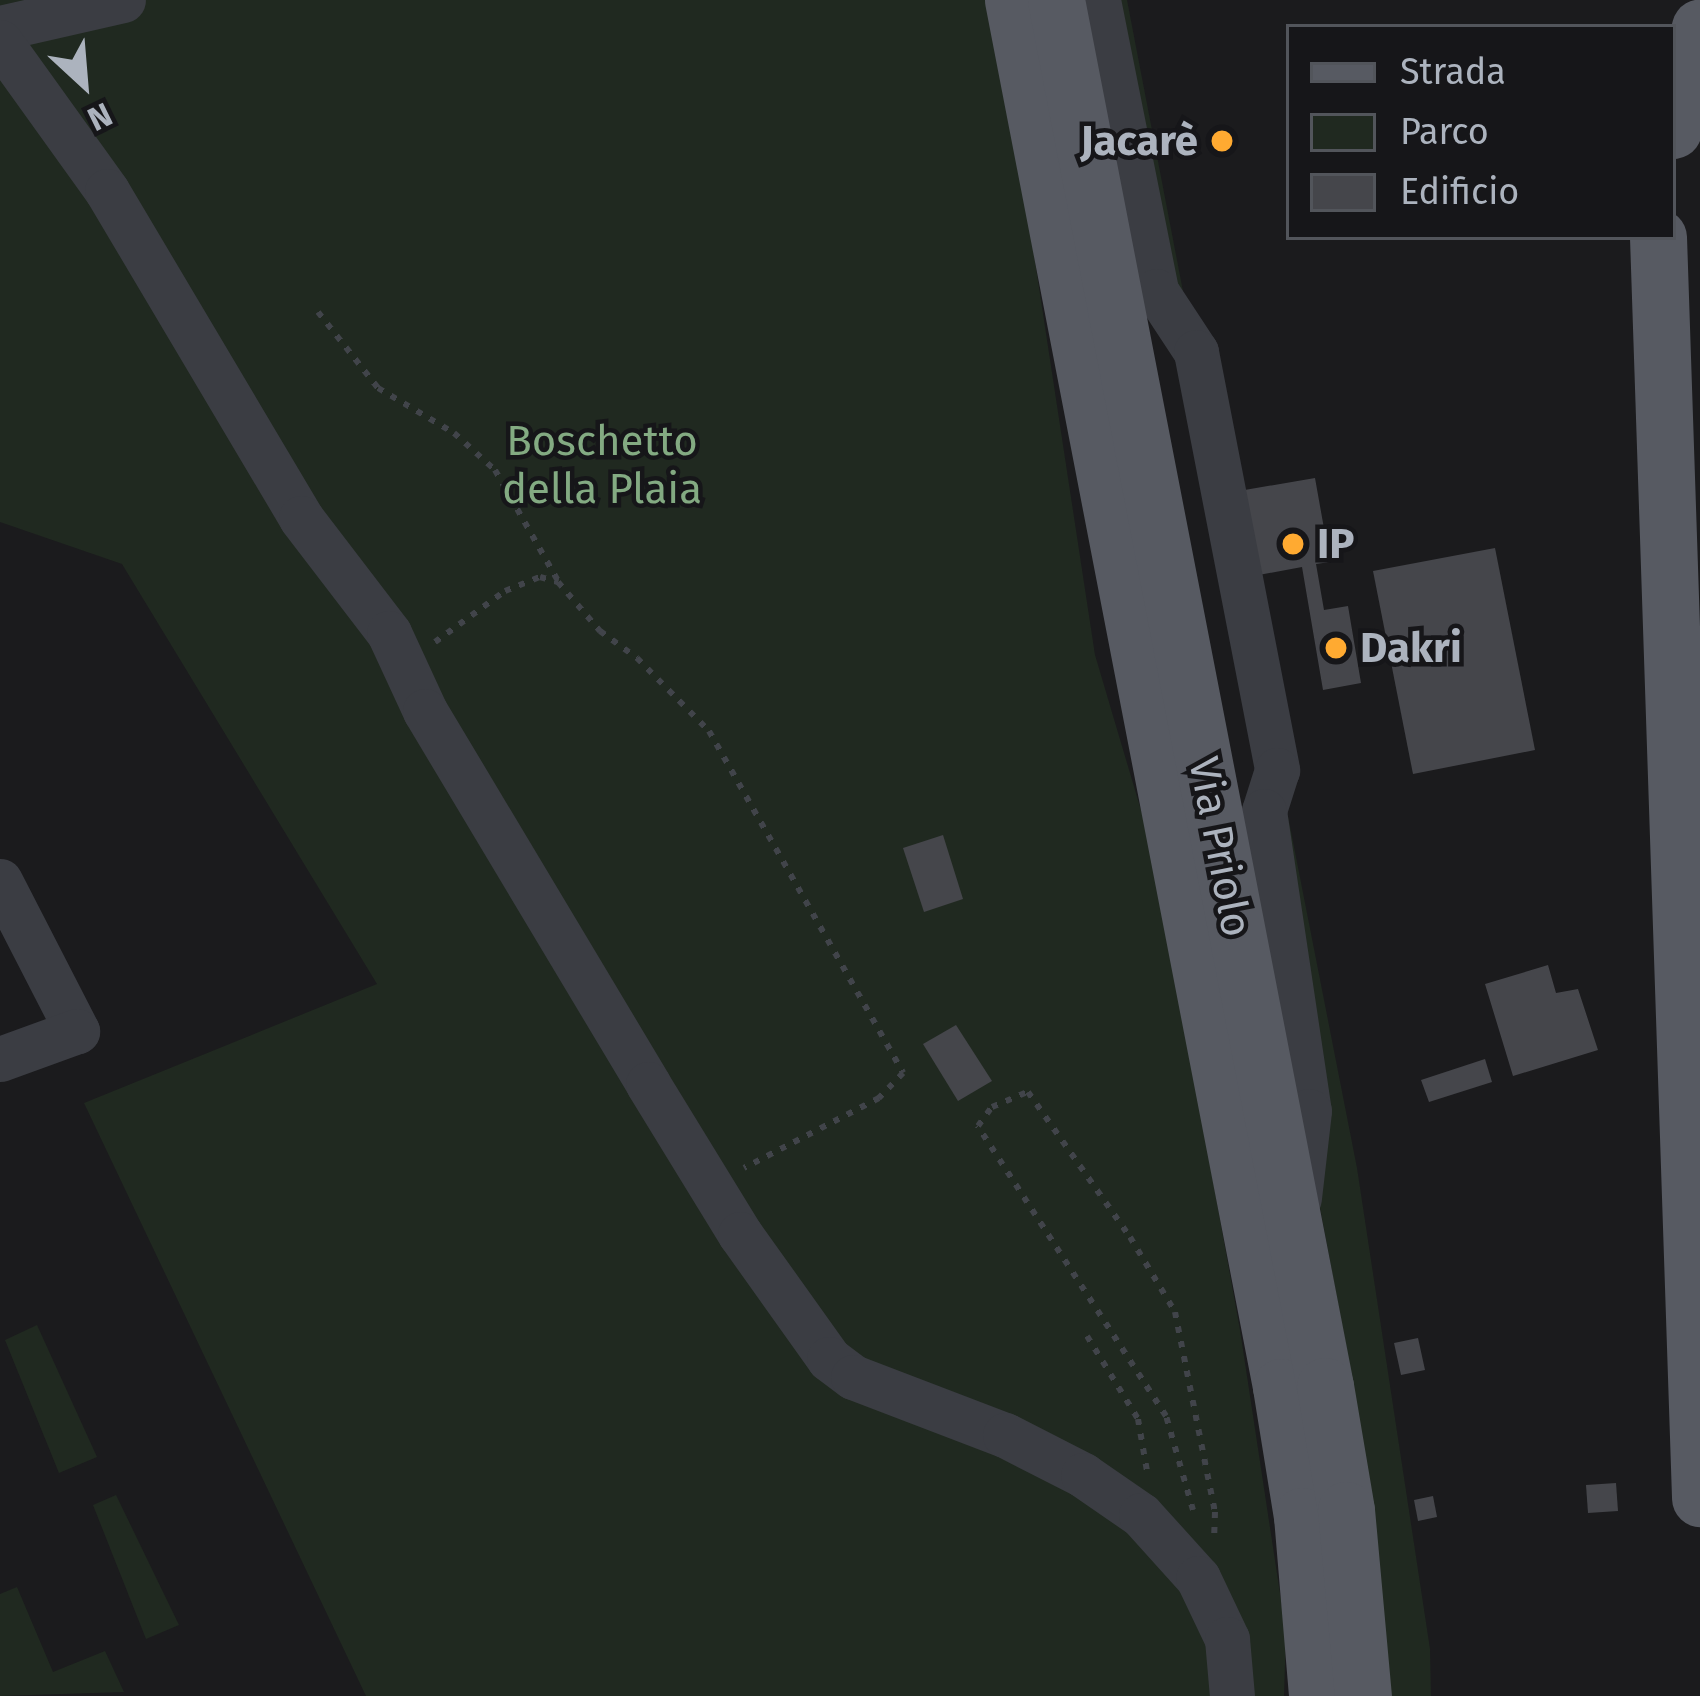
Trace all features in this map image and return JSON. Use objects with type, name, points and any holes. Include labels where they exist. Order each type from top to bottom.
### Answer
[{"type":"main road","name":"Via Priolo","points":[[1013,0],[1281,1387],[1302,1516],[1317,1696]]},
{"type":"main road","name":"Via Priolo","points":[[1056,0],[1346,1510],[1363,1696]]},
{"type":"main road","points":[[1676,119],[1700,27]]},
{"type":"main road","points":[[1658,240],[1691,976],[1700,1498]]},
{"type":"lane","points":[[0,28],[123,0]]},
{"type":"lane","points":[[1098,0],[1156,291],[1196,352],[1276,770],[1264,811],[1309,1111],[1295,1237]]},
{"type":"lane","points":[[0,42],[107,191],[301,518],[388,633],[425,711],[740,1234],[841,1368],[1005,1435],[1083,1475],[1141,1515],[1198,1578],[1227,1639],[1232,1696]]},
{"type":"lane","points":[[0,880],[77,1030],[0,1059]]},
{"type":"path","points":[[318,312],[378,388],[454,433],[495,470],[558,582],[600,632],[637,658],[709,730],[903,1073],[879,1097],[710,1185]]},
{"type":"path","points":[[404,666],[505,591],[540,578],[558,582]]},
{"type":"path","points":[[1194,1513],[1166,1416],[978,1126],[992,1108],[1028,1092],[1130,1237],[1175,1312],[1215,1512],[1213,1551],[1204,1532]]},
{"type":"path","points":[[1087,1336],[1138,1419],[1148,1483],[1141,1515]]},
{"type":"green space","name":"Boschetto della Plaia","points":[[0,0],[987,0],[1024,189],[1095,655],[1154,854],[1240,1330],[1286,1633],[1284,1696],[366,1696],[84,1103],[377,984],[122,564],[0,522]]},
{"type":"green space","points":[[1110,0],[1127,0],[1186,307],[1167,282]]},
{"type":"green space","points":[[1285,801],[1357,1168],[1430,1649],[1431,1696],[1388,1696],[1352,1378],[1318,1197]]},
{"type":"green space","points":[[37,1325],[97,1457],[59,1473],[5,1340]]},
{"type":"green space","points":[[116,1495],[179,1625],[146,1639],[93,1505]]},
{"type":"green space","points":[[17,1587],[53,1672],[105,1651],[124,1692],[0,1696],[0,1594]]},
{"type":"building","points":[[1315,478],[1330,562],[1316,564],[1324,610],[1348,606],[1361,683],[1323,690],[1302,567],[1248,577],[1233,492]]},
{"type":"building","points":[[1495,548],[1535,750],[1413,774],[1373,571]]},
{"type":"building","points":[[943,835],[963,899],[924,912],[903,848]]},
{"type":"building","points":[[1548,965],[1556,993],[1578,989],[1598,1050],[1513,1076],[1485,984]]},
{"type":"building","points":[[956,1025],[992,1081],[958,1101],[923,1044]]},
{"type":"building","points":[[1485,1059],[1492,1082],[1429,1102],[1421,1080]]},
{"type":"building","points":[[1418,1338],[1425,1370],[1401,1375],[1394,1343]]},
{"type":"building","points":[[1616,1483],[1618,1511],[1588,1513],[1586,1485]]},
{"type":"building","points":[[1433,1496],[1437,1517],[1418,1521],[1414,1500]]},
{"type":"place","name":"Jacarè","points":[[1222,141]]},
{"type":"place","name":"IP","points":[[1293,544]]},
{"type":"place","name":"Dakri","points":[[1336,648]]}]
